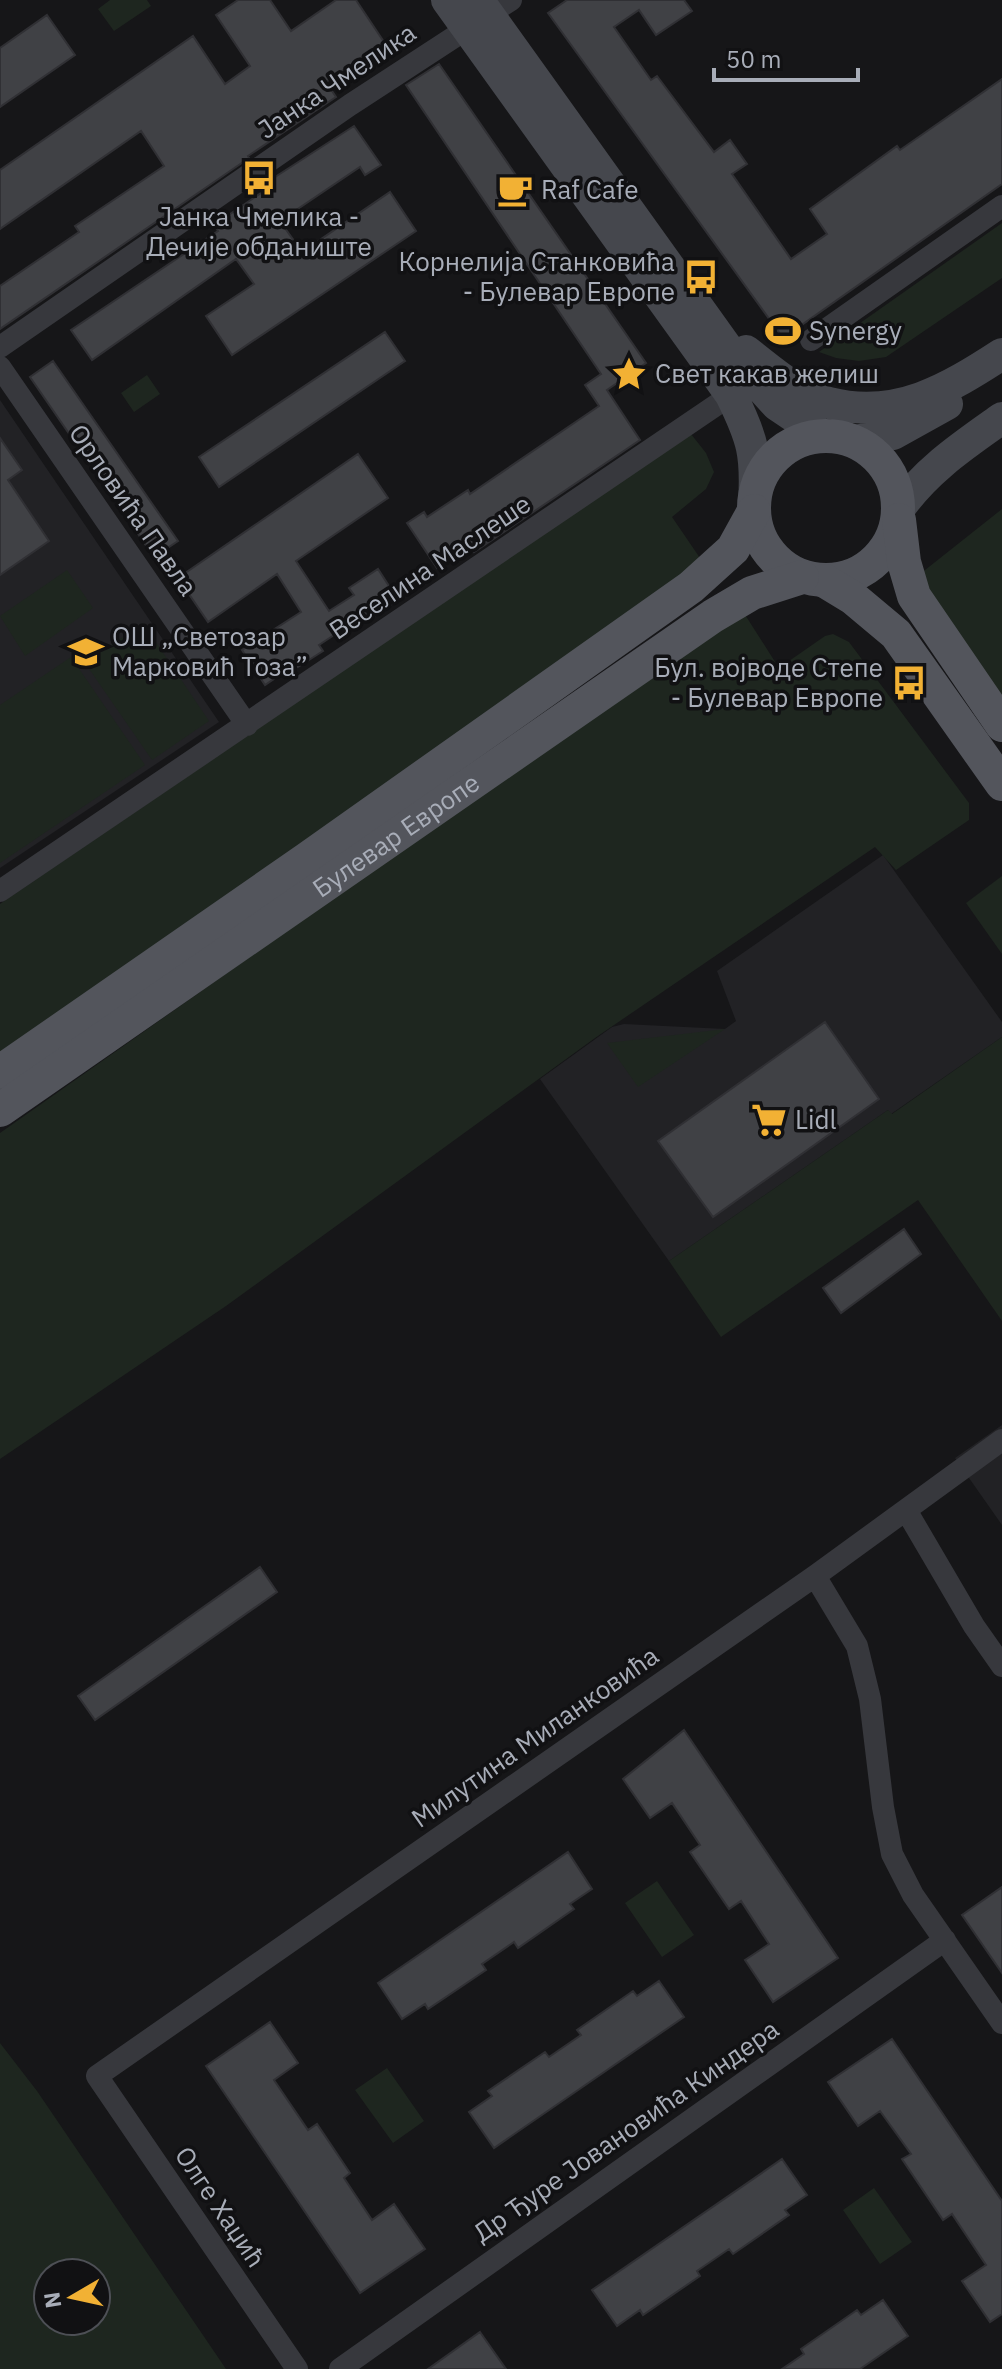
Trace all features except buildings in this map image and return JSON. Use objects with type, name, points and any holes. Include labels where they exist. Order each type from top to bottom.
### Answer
[{"type":"main road","points":[[447,0],[486,10],[735,359],[777,405],[839,439],[873,452],[887,468],[896,488],[904,562],[914,596],[1002,725]]},
{"type":"main road","points":[[486,10],[731,395],[753,443],[756,465],[754,508],[758,532],[768,552],[783,567],[814,579],[865,606],[896,634],[1002,784]]},
{"type":"main road","points":[[708,321],[798,389],[828,403],[862,407],[900,405],[928,398],[1002,354]]},
{"type":"main road","points":[[754,508],[760,478],[776,456],[798,442],[893,434],[925,418],[1002,366]]},
{"type":"main road","points":[[814,579],[848,578],[879,559],[892,539],[899,512],[922,480],[941,462],[1002,418]]},
{"type":"main road","name":"Булевар Европе","points":[[0,1072],[691,587],[733,549],[754,508]]},
{"type":"main road","name":"Булевар Европе","points":[[0,1110],[713,616],[752,593],[814,579]]},
{"type":"street","name":"Јанка Чмелика","points":[[0,347],[486,10]]},
{"type":"street","points":[[811,340],[1002,206]]},
{"type":"street","name":"Орловића Павла","points":[[0,367],[247,725]]},
{"type":"street","name":"Веселина Маслеше","points":[[0,891],[731,395]]},
{"type":"street","name":"Милутина Миланковића","points":[[97,2076],[815,1576],[1002,1440]]},
{"type":"street","points":[[906,1510],[974,1626],[1002,1666]]},
{"type":"street","points":[[815,1576],[857,1646],[870,1699],[892,1854],[913,1895],[1002,2023]]},
{"type":"street","name":"Др Ђуре Јовановића Киндера","points":[[340,2369],[945,1940]]},
{"type":"street","name":"Олге Хаџић","points":[[97,2076],[297,2369]]},
{"type":"shaded area","points":[[110,0],[147,0],[151,6],[114,31],[98,9]]},
{"type":"shaded area","points":[[1002,223],[1002,278],[886,357],[859,361],[819,352]]},
{"type":"shaded area","points":[[147,375],[160,394],[134,412],[121,393]]},
{"type":"shaded area","name":"ОШ „Светозар Марковић Тоза”","points":[[0,400],[219,722],[0,868]]},
{"type":"shaded area","points":[[691,434],[706,453],[714,472],[706,489],[672,517],[700,558],[696,564],[0,1060],[0,904]]},
{"type":"shaded area","points":[[1002,509],[1002,708],[920,574]]},
{"type":"shaded area","points":[[67,570],[93,608],[25,656],[0,616]]},
{"type":"shaded area","points":[[742,610],[779,668],[825,636],[833,634],[849,642],[969,803],[969,820],[896,870],[875,847],[595,1038],[226,1306],[0,1459],[0,1133]]},
{"type":"shaded area","points":[[143,623],[209,721],[152,760],[85,663]]},
{"type":"shaded area","points":[[71,657],[145,765],[0,863],[0,705]]},
{"type":"shaded area","points":[[883,855],[1002,1022],[1002,1037],[891,1114],[888,1110],[669,1261],[540,1079],[612,1027],[624,1024],[725,1029],[736,1021],[717,971]]},
{"type":"shaded area","points":[[1002,876],[1002,954],[966,903]]},
{"type":"shaded area","points":[[725,1029],[638,1087],[607,1043]]},
{"type":"shaded area","points":[[1002,1037],[1002,1321],[918,1200],[721,1337],[669,1261],[888,1110],[892,1114]]},
{"type":"shaded area","points":[[1002,1425],[1002,1525],[955,1458]]},
{"type":"shaded area","points":[[657,1881],[694,1935],[662,1957],[625,1903]]},
{"type":"shaded area","points":[[0,2043],[37,2091],[226,2369],[0,2369]]},
{"type":"shaded area","points":[[387,2068],[424,2121],[393,2143],[355,2090]]},
{"type":"shaded area","points":[[874,2188],[912,2242],[880,2264],[843,2210]]},
{"type":"place","name":"Јанка Чмелика - Дечије обданиште","points":[[259,178]]},
{"type":"place","name":"Raf Cafe","points":[[515,190]]},
{"type":"place","name":"Корнелија Станковића - Булевар Европе","points":[[701,277]]},
{"type":"place","name":"Synergy","points":[[783,331]]},
{"type":"place","name":"Свет какав желиш","points":[[629,374]]},
{"type":"place","name":"ОШ „Светозар Марковић Тоза”","points":[[86,652]]},
{"type":"place","name":"Бул. војводе Степе - Булевар Европе","points":[[909,683]]},
{"type":"place","name":"Lidl","points":[[769,1120]]}]
